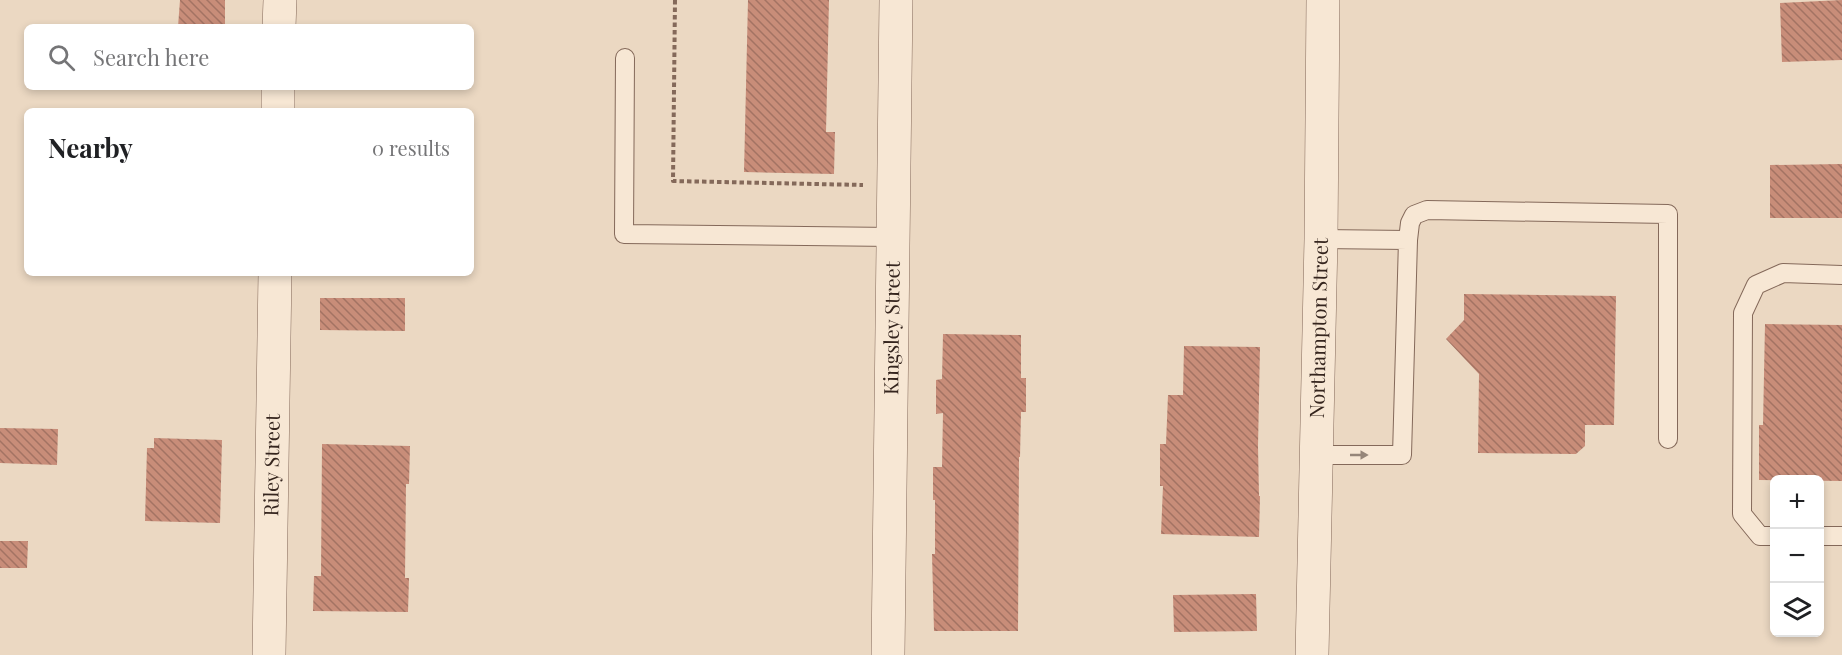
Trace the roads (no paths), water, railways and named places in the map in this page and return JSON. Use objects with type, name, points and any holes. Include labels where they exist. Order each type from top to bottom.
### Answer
[{"type":"street","points":[[279,24],[280,0]]},
{"type":"street","name":"Kingsley Street","points":[[888,655],[896,0]]},
{"type":"street","name":"Northampton Street","points":[[1312,655],[1321,239],[1323,0]]},
{"type":"street","points":[[278,90],[278,108]]},
{"type":"street","name":"Riley Street","points":[[269,655],[275,276]]},
{"type":"lane","points":[[625,58],[624,234],[893,237]]},
{"type":"lane","points":[[1316,455],[1402,455],[1408,240],[1410,223],[1414,215],[1427,210],[1668,214],[1668,439]]},
{"type":"lane","points":[[1321,239],[1408,240]]},
{"type":"lane","points":[[1770,536],[1760,536],[1742,514],[1743,313],[1756,285],[1783,273],[1842,275]]},
{"type":"lane","points":[[1824,536],[1842,536]]}]
